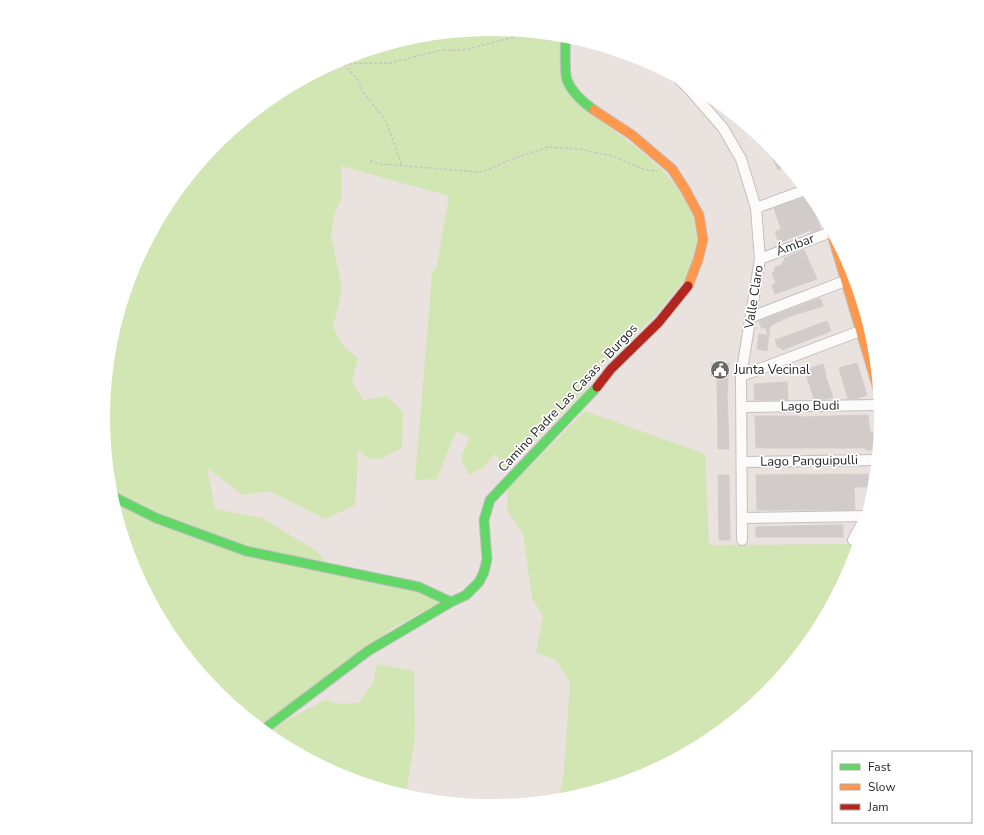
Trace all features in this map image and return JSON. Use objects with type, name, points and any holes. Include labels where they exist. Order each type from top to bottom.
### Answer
[{"type":"street","name":"Camino Padre Las Casas - Burgos","points":[[268,726],[368,651],[451,602],[466,595],[479,582],[484,572],[487,559],[484,520],[490,500],[592,394],[611,369],[659,322],[688,287],[698,260],[702,240],[699,215],[672,169],[632,135],[586,105],[574,92],[567,80],[565,43]]},
{"type":"street","name":"Valle Claro","points":[[700,97],[723,128],[741,159],[756,208],[760,259],[741,376],[742,540]]},
{"type":"street","points":[[756,208],[800,192]]},
{"type":"street","name":"Ámbar","points":[[760,259],[825,233]]},
{"type":"street","points":[[840,262],[868,358]]},
{"type":"street","points":[[750,317],[845,281]]},
{"type":"street","points":[[741,376],[860,331]]},
{"type":"street","name":"Lago Budi","points":[[741,407],[873,405]]},
{"type":"street","name":"Lago Panguipulli","points":[[742,462],[871,460]]},
{"type":"street","points":[[120,500],[156,518],[246,551],[419,587],[451,602]]},
{"type":"street","points":[[742,518],[861,516]]},
{"type":"path","points":[[349,64],[390,63],[442,50],[465,50],[517,37]]},
{"type":"path","points":[[345,66],[359,81],[363,92],[386,121],[402,166]]},
{"type":"path","points":[[370,161],[381,164],[479,172],[548,147],[578,149],[612,156],[646,170],[660,171]]},
{"type":"green space","points":[[492,36],[542,39],[560,42],[561,68],[609,127],[657,165],[677,186],[693,216],[697,240],[687,277],[654,317],[600,367],[584,392],[504,470],[496,453],[483,468],[468,475],[461,458],[469,437],[456,431],[437,479],[415,480],[432,274],[437,265],[449,196],[341,166],[342,198],[335,211],[331,235],[342,289],[333,327],[343,346],[358,358],[352,381],[363,400],[387,396],[403,412],[402,448],[380,459],[368,458],[358,450],[355,505],[325,519],[269,491],[243,495],[207,468],[215,509],[262,518],[318,552],[325,562],[418,591],[441,602],[393,628],[264,723],[240,704],[205,669],[189,650],[175,629],[150,586],[123,516],[114,467],[110,418],[114,368],[123,319],[150,249],[162,227],[189,185],[222,148],[240,131],[280,100],[323,75],[346,65],[369,56],[418,43],[442,39]]},
{"type":"green space","points":[[585,411],[705,454],[709,545],[851,544],[834,586],[822,608],[795,650],[762,687],[744,704],[704,735],[661,760],[615,779],[560,793],[564,771],[570,683],[555,659],[536,653],[543,616],[532,598],[523,533],[507,510],[507,489]]},
{"type":"green space","points":[[377,664],[414,671],[415,737],[407,789],[369,779],[323,760],[301,748],[271,729],[325,700],[339,704],[358,703],[373,683]]},
{"type":"building","points":[[773,160],[781,168],[778,170]]},
{"type":"building","points":[[803,198],[817,219],[821,229],[811,233],[810,230],[779,243],[775,232],[781,229],[774,208]]},
{"type":"building","points":[[804,250],[817,279],[775,294],[772,285],[776,283],[772,273],[775,271],[774,268],[783,264],[782,262],[785,261],[784,258]]},
{"type":"building","points":[[820,298],[823,306],[788,317],[770,326],[767,351],[757,349],[759,334],[768,335],[765,327],[762,329],[759,321]]},
{"type":"building","points":[[827,321],[831,331],[782,350],[781,347],[778,348],[775,340]]},
{"type":"building","points":[[711,363],[729,363],[727,394],[729,449],[718,449],[717,377],[711,376]]},
{"type":"building","points":[[857,363],[867,395],[856,399],[848,399],[839,368]]},
{"type":"building","points":[[823,364],[825,375],[833,397],[814,399],[805,370]]},
{"type":"building","points":[[787,382],[788,400],[755,400],[754,384]]},
{"type":"building","points":[[868,415],[870,432],[873,432],[872,450],[866,450],[865,448],[756,448],[755,416],[800,417]]},
{"type":"building","points":[[868,474],[868,480],[867,487],[854,487],[855,510],[757,510],[756,475]]},
{"type":"building","points":[[718,475],[729,475],[730,540],[719,540]]},
{"type":"building","points":[[843,525],[843,537],[756,537],[756,527]]},
{"type":"traffic: fast","points":[[565,43],[566,71],[569,85],[582,101],[594,110]]},
{"type":"traffic: fast","points":[[268,726],[368,651],[451,602],[466,595],[479,582],[484,572],[487,559],[484,520],[490,500],[597,387]]},
{"type":"traffic: fast","points":[[120,500],[156,518],[246,551],[419,587],[451,602]]},
{"type":"traffic: slow","points":[[594,110],[632,135],[672,169],[699,215],[703,240],[698,260],[688,286]]},
{"type":"traffic: slow","points":[[841,266],[868,355]]},
{"type":"traffic: jam","points":[[597,387],[611,369],[659,322],[688,286]]},
{"type":"place","name":"Junta Vecinal","points":[[720,370]]}]
